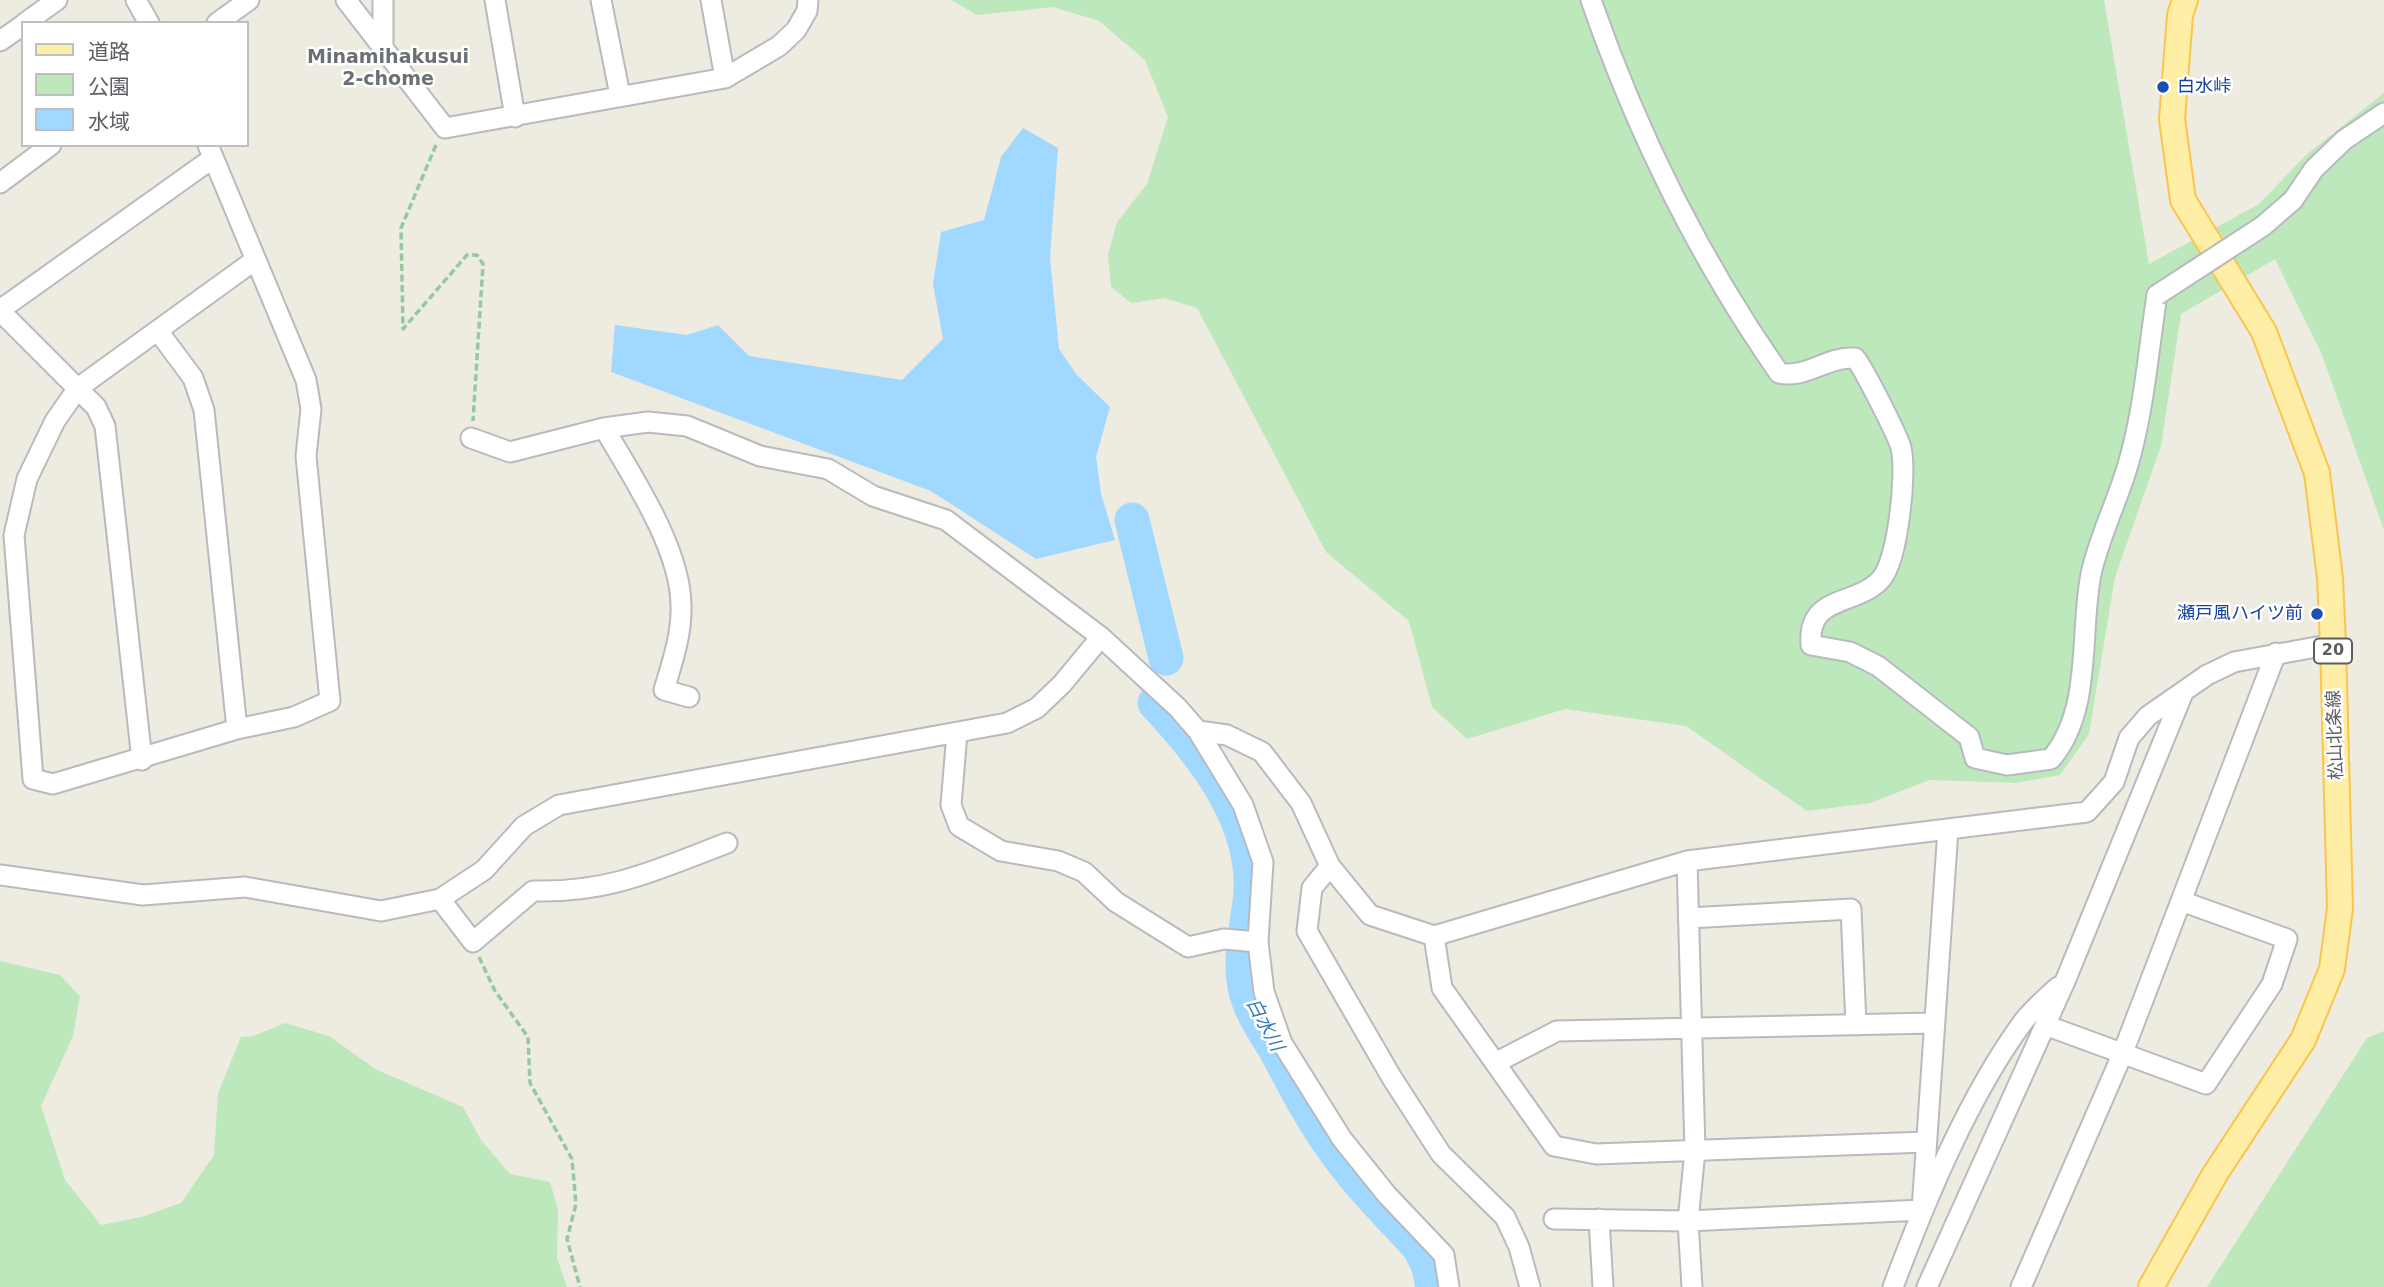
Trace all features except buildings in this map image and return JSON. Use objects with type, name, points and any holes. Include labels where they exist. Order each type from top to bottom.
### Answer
[{"type":"main road","name":"松山北条線","points":[[2151,1287],[2215,1174],[2303,1040],[2332,969],[2340,908],[2330,578],[2317,472],[2264,332],[2183,200],[2172,119],[2180,15],[2185,0]]},
{"type":"street","points":[[28,21],[57,0]]},
{"type":"street","points":[[135,0],[148,21]]},
{"type":"street","points":[[220,21],[249,0]]},
{"type":"street","points":[[346,0],[444,128],[725,78],[779,46],[796,30],[807,11],[808,0]]},
{"type":"street","points":[[383,0],[383,48]]},
{"type":"street","points":[[495,0],[515,117]]},
{"type":"street","points":[[601,0],[620,95]]},
{"type":"street","points":[[711,0],[725,78]]},
{"type":"street","points":[[1591,0],[1645,139],[1697,242],[1756,341],[1779,373],[1793,376],[1842,357],[1855,358],[1864,367],[1877,402],[1901,446],[1899,506],[1888,567],[1881,579],[1819,613],[1810,627],[1811,645],[1850,652],[1878,666],[1969,737],[1975,758],[2007,765],[2051,759],[2071,727],[2077,704],[2091,574],[2133,442],[2157,295],[2263,226],[2293,200],[2314,169],[2344,140],[2384,113]]},
{"type":"street","points":[[0,41],[21,26]]},
{"type":"street","points":[[0,183],[48,147]]},
{"type":"street","points":[[142,760],[105,426],[96,407],[78,388],[0,311],[211,151],[306,380],[311,409],[306,456],[330,701],[294,717],[237,729],[142,760],[53,784],[33,779],[7,536],[27,479],[55,421],[78,388],[255,260]]},
{"type":"street","points":[[158,331],[193,378],[204,410],[237,729]]},
{"type":"street","points":[[471,438],[510,452],[604,428],[648,422],[687,426],[760,456],[828,469],[873,496],[946,520],[1101,637],[1178,708],[1198,731],[1243,805],[1263,862],[1258,942],[1265,992],[1282,1043],[1342,1139],[1388,1195],[1444,1255],[1449,1287]]},
{"type":"street","points":[[604,428],[650,507],[673,565],[681,604],[679,632],[664,690],[689,697]]},
{"type":"street","points":[[0,875],[142,895],[245,887],[381,911],[440,899],[484,870],[524,826],[559,805],[1007,723],[1037,708],[1062,684],[1101,637]]},
{"type":"street","points":[[1198,731],[1227,735],[1262,752],[1301,803],[1329,866],[1370,915],[1434,936],[1687,861],[2087,812],[2114,782],[2129,738],[2148,716],[2207,675],[2234,662],[2333,644]]},
{"type":"street","points":[[2021,1287],[2122,1055],[2276,653]]},
{"type":"street","points":[[1927,1287],[2066,979],[2183,693]]},
{"type":"street","points":[[957,733],[951,805],[959,826],[1001,851],[1058,861],[1084,872],[1116,902],[1188,947],[1224,939],[1258,942]]},
{"type":"street","points":[[1922,1210],[1948,829]]},
{"type":"street","points":[[440,899],[473,942],[533,891],[568,892],[621,884],[727,843]]},
{"type":"street","points":[[1687,861],[1695,1151],[1688,1221],[1692,1287]]},
{"type":"street","points":[[1329,866],[1312,888],[1307,931],[1392,1078],[1441,1154],[1505,1216],[1519,1247],[1530,1287]]},
{"type":"street","points":[[2045,1025],[2206,1084],[2272,984],[2287,939],[2181,901]]},
{"type":"street","points":[[1689,918],[1852,909],[1856,1025]]},
{"type":"street","points":[[1434,936],[1442,988],[1554,1146],[1596,1154],[1926,1142]]},
{"type":"street","points":[[1893,1287],[1922,1210],[1992,1069],[2025,1019],[2066,979]]},
{"type":"street","points":[[1495,1063],[1557,1031],[1934,1023]]},
{"type":"street","points":[[1554,1219],[1688,1221],[1922,1210]]},
{"type":"street","points":[[1598,1219],[1603,1287]]},
{"type":"path","points":[[429,137],[437,146],[401,228],[403,329],[467,255],[477,255],[483,264],[471,438]]},
{"type":"path","points":[[473,942],[495,991],[528,1037],[530,1083],[572,1159],[576,1204],[567,1239],[580,1287]]},
{"type":"green space","points":[[951,0],[2104,0],[2149,264],[2259,204],[2306,155],[2384,93],[2384,530],[2322,355],[2275,259],[2181,314],[2161,446],[2115,577],[2089,734],[2060,775],[2016,783],[1930,780],[1870,803],[1807,811],[1686,726],[1565,709],[1467,739],[1432,707],[1409,621],[1326,552],[1197,308],[1164,298],[1131,303],[1111,287],[1108,255],[1117,222],[1147,184],[1168,117],[1145,60],[1099,21],[1053,7],[977,15]]},
{"type":"green space","points":[[0,961],[60,975],[80,996],[73,1036],[41,1106],[65,1180],[101,1225],[141,1217],[181,1203],[214,1155],[218,1093],[241,1037],[254,1036],[285,1023],[329,1036],[377,1070],[463,1107],[481,1140],[510,1174],[550,1182],[558,1209],[557,1258],[567,1287],[0,1287]]},
{"type":"green space","points":[[2384,1031],[2384,1287],[2207,1287],[2367,1038]]},
{"type":"water","points":[[1023,128],[1058,148],[1050,258],[1059,349],[1077,375],[1110,407],[1096,457],[1101,494],[1115,540],[1036,559],[931,491],[611,372],[615,325],[687,335],[718,325],[749,356],[902,380],[943,339],[933,284],[941,232],[984,220],[1001,157]]},
{"type":"waterway","name":"白水川","points":[[1132,520],[1166,658]]},
{"type":"waterway","name":"白水川","points":[[1155,703],[1192,745],[1225,793],[1246,846],[1251,873],[1243,964],[1245,989],[1255,1014],[1328,1140],[1355,1177],[1420,1248],[1429,1267],[1433,1287]]},
{"type":"place","name":"白水峠","points":[[2163,87]]},
{"type":"place","name":"瀬戸風ハイツ前","points":[[2317,614]]},
{"type":"district","name":"Minamihakusui 2-chome","points":[[388,69]]}]
